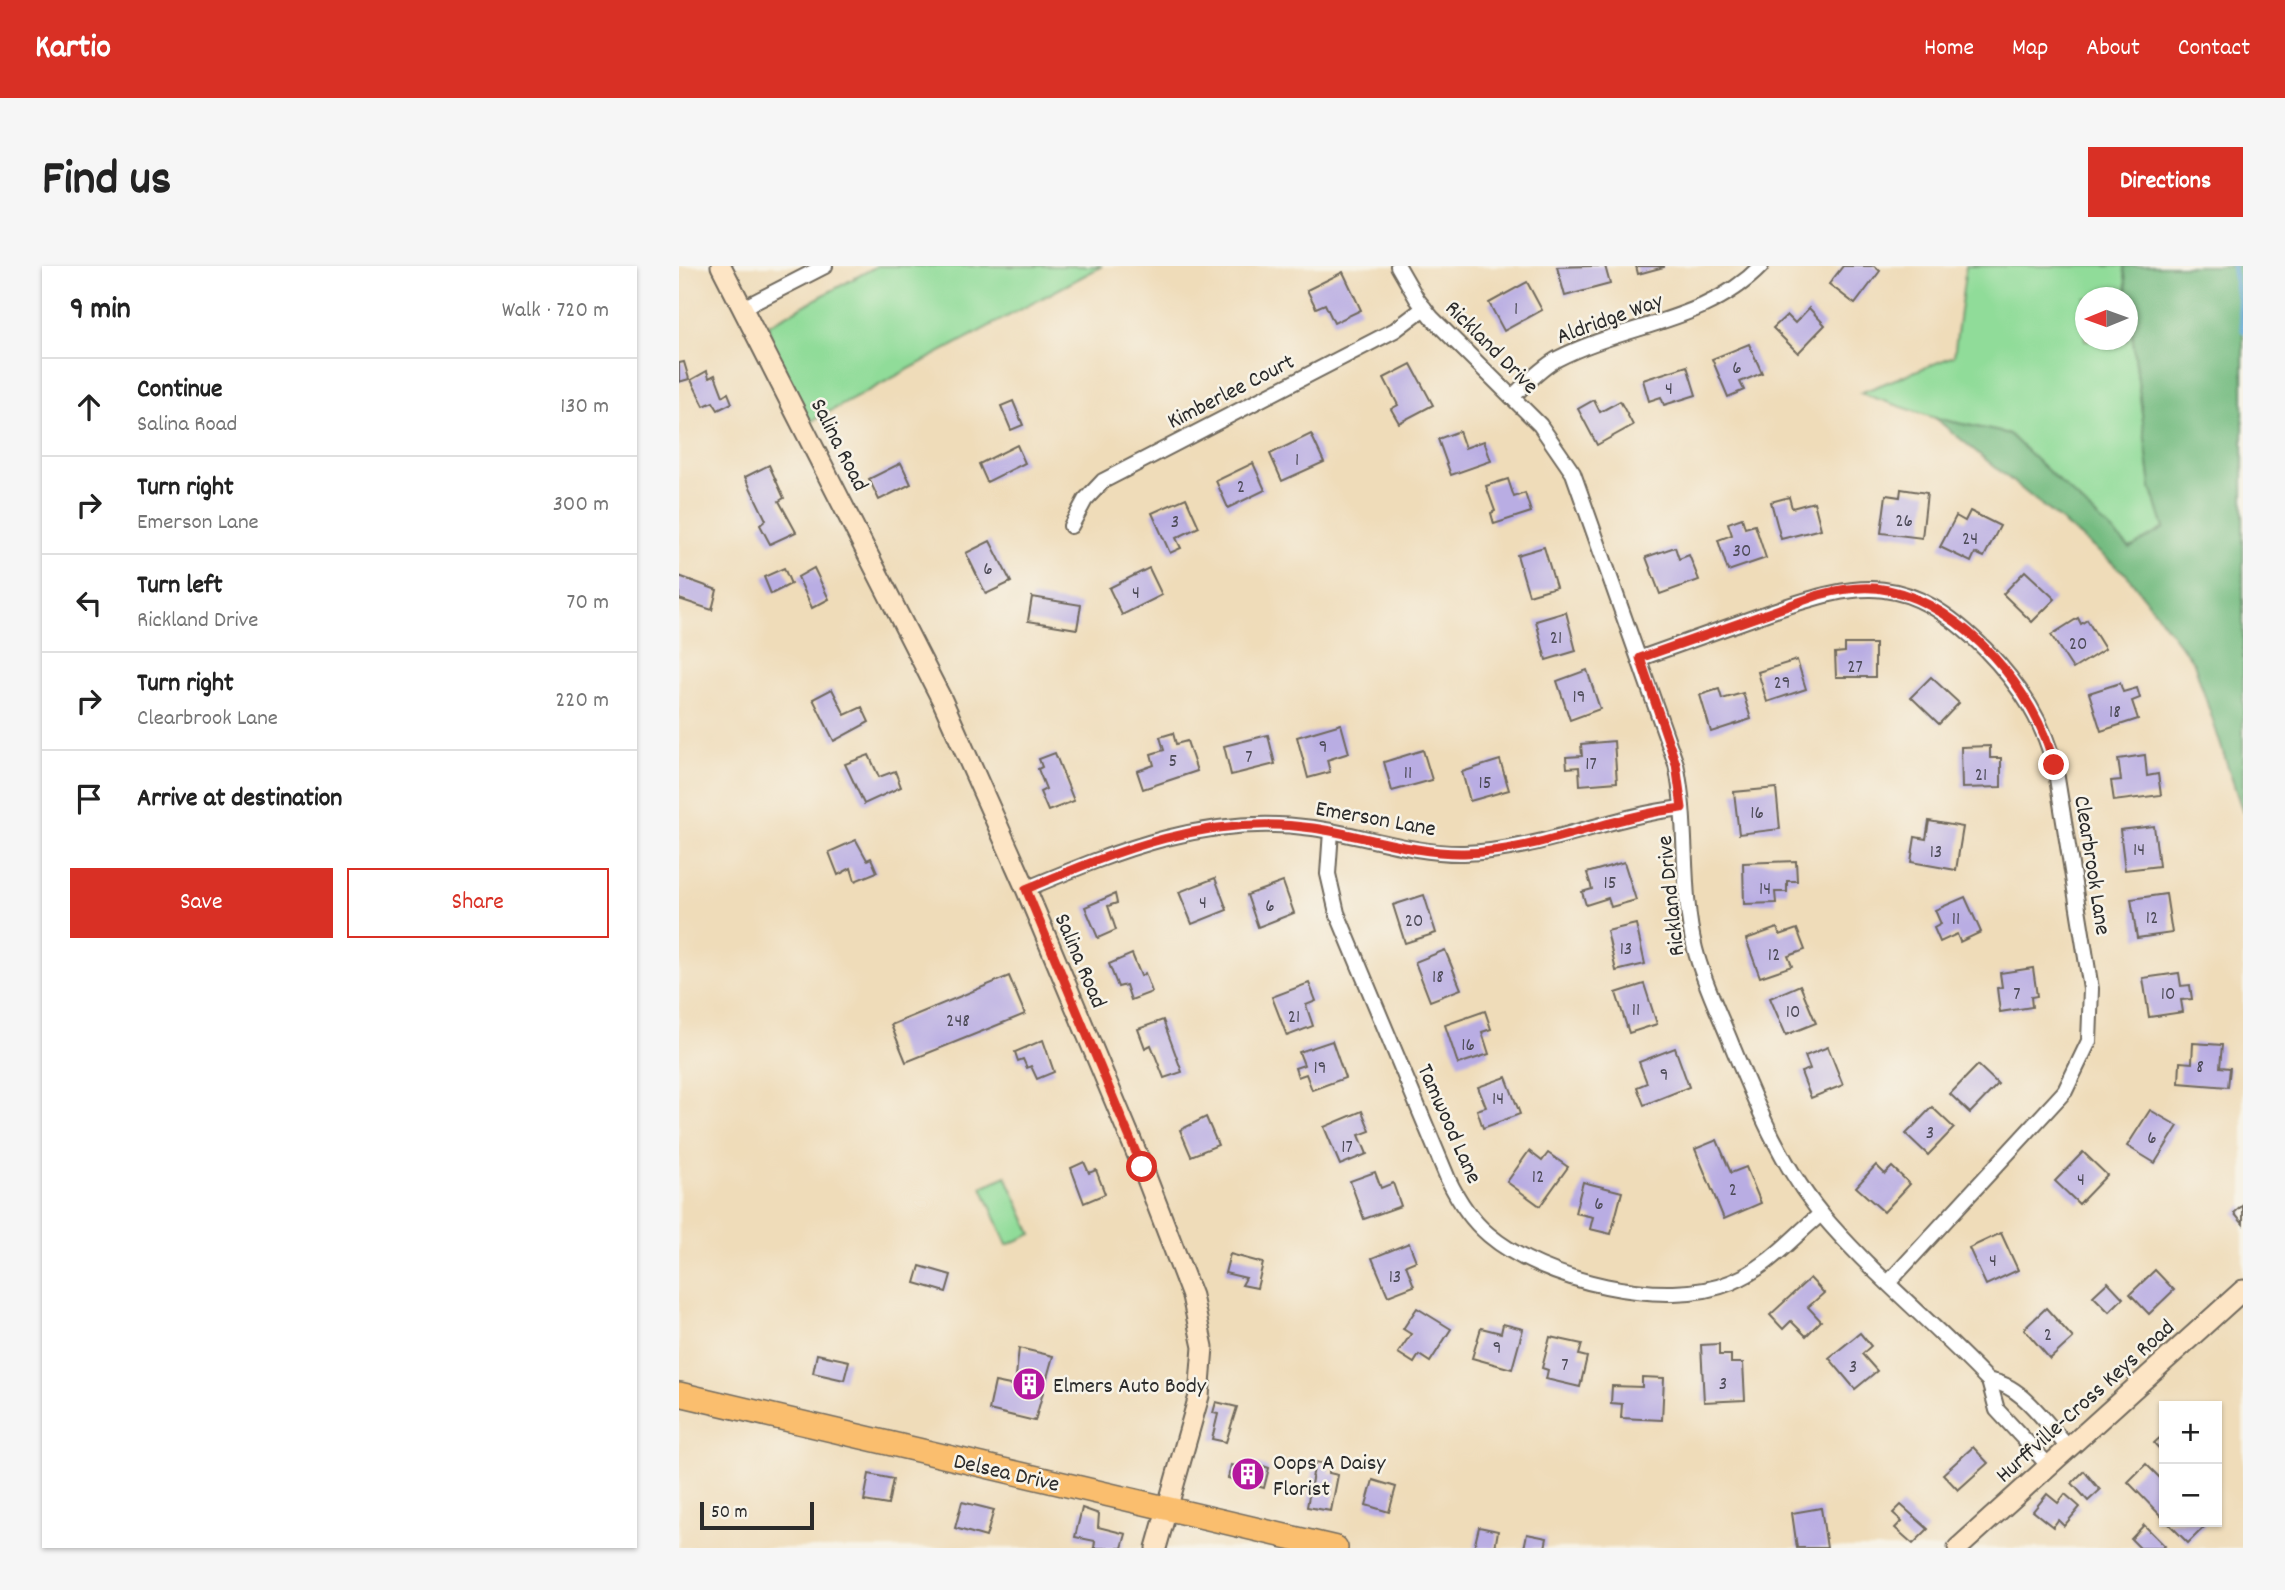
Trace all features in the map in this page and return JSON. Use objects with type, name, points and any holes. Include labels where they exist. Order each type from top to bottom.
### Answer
[{"type":"main road","name":"Delsea Drive","points":[[679,1394],[1336,1548]]},
{"type":"street","name":"Salina Road","points":[[721,266],[942,699],[1026,889],[1142,1167],[1200,1324],[1203,1347],[1199,1396],[1169,1510],[1156,1548]]},
{"type":"street","points":[[743,308],[825,266]]},
{"type":"street","name":"Rickland Drive","points":[[1398,266],[1424,309],[1549,436],[1573,473],[1676,764],[1691,922],[1699,964],[1769,1132],[1788,1166],[1821,1214],[1989,1381],[1997,1410],[2048,1465]]},
{"type":"street","name":"Aldridge Way","points":[[1512,397],[1560,358],[1707,305],[1736,289],[1761,266]]},
{"type":"street","name":"Kimberlee Court","points":[[1070,526],[1091,492],[1103,481],[1384,335],[1424,309]]},
{"type":"street","name":"Clearbrook Lane","points":[[1640,658],[1819,595],[1859,588],[1888,590],[1928,603],[1979,643],[2014,682],[2035,713],[2047,739],[2056,772],[2091,989],[2092,1023],[2086,1050],[2058,1101],[1889,1282]]},
{"type":"street","name":"Emerson Lane","points":[[1026,889],[1109,853],[1180,833],[1252,825],[1331,831],[1424,850],[1477,852],[1518,846],[1648,812],[1682,808]]},
{"type":"street","name":"Tamwood Lane","points":[[1331,831],[1328,874],[1337,913],[1448,1179],[1461,1202],[1489,1235],[1524,1258],[1611,1287],[1643,1293],[1684,1294],[1720,1287],[1757,1270],[1821,1214]]},
{"type":"street","name":"Hurffville-Cross Keys Road","points":[[1958,1548],[2243,1290]]},
{"type":"street","name":"Rickland Drive","points":[[1989,1381],[2000,1382],[2014,1391],[2068,1447]]},
{"type":"green space","points":[[877,266],[1102,266],[810,422],[772,342],[768,325]]},
{"type":"green space","points":[[1966,266],[2124,266],[2127,287],[2075,287],[2075,350],[2134,350],[2151,487],[2164,528],[2130,549],[2009,434],[1935,418],[1860,393],[1954,356]]},
{"type":"green space","points":[[2124,266],[2243,266],[2243,813],[2194,663],[2127,575],[1935,418],[2009,434],[2130,548],[2164,528],[2151,487],[2134,350],[2138,350],[2138,287],[2127,287]]},
{"type":"green space","points":[[1006,1176],[1032,1234],[1007,1245],[982,1187]]},
{"type":"building","points":[[1605,266],[1610,284],[1565,296],[1557,267]]},
{"type":"building","points":[[1636,266],[1664,266],[1664,267],[1638,274]]},
{"type":"building","points":[[1843,266],[1874,266],[1880,271],[1855,304],[1829,284]]},
{"type":"building","points":[[1343,272],[1361,310],[1334,323],[1325,304],[1316,308],[1307,290]]},
{"type":"building","points":[[1527,282],[1542,310],[1504,331],[1489,303]]},
{"type":"building","points":[[1809,308],[1825,325],[1798,353],[1773,328],[1787,315],[1795,323]]},
{"type":"building","points":[[1749,344],[1762,373],[1740,382],[1744,390],[1728,397],[1712,359]]},
{"type":"building","points":[[684,362],[689,379],[679,382],[679,363]]},
{"type":"building","points":[[1411,364],[1433,405],[1399,423],[1391,409],[1398,405],[1384,378]]},
{"type":"building","points":[[1687,366],[1696,395],[1664,405],[1661,397],[1649,401],[1643,380]]},
{"type":"building","points":[[707,371],[709,378],[715,375],[723,396],[728,393],[732,403],[718,410],[713,402],[704,406],[691,380]]},
{"type":"building","points":[[1594,400],[1600,412],[1620,401],[1633,425],[1597,445],[1578,409]]},
{"type":"building","points":[[1013,401],[1023,425],[1011,430],[1001,406]]},
{"type":"building","points":[[1459,431],[1465,448],[1484,441],[1491,461],[1451,475],[1438,439]]},
{"type":"building","points":[[1311,434],[1324,462],[1282,481],[1270,454]]},
{"type":"building","points":[[1017,445],[1025,463],[987,482],[979,464]]},
{"type":"building","points":[[901,463],[911,484],[879,500],[869,479]]},
{"type":"building","points":[[1253,463],[1265,490],[1228,508],[1216,481]]},
{"type":"building","points":[[769,465],[784,498],[779,501],[796,532],[770,544],[760,525],[766,520],[745,477]]},
{"type":"building","points":[[1508,479],[1514,497],[1525,493],[1531,512],[1494,524],[1491,513],[1495,511],[1486,486]]},
{"type":"building","points":[[1901,489],[1927,493],[1922,538],[1881,533],[1886,495],[1900,497]]},
{"type":"building","points":[[1789,497],[1792,508],[1814,502],[1821,529],[1781,539],[1771,502]]},
{"type":"building","points":[[1186,498],[1199,527],[1176,538],[1181,548],[1170,553],[1152,513]]},
{"type":"building","points":[[1970,511],[2000,526],[1984,557],[1975,553],[1971,562],[1940,547],[1956,516],[1965,521]]},
{"type":"building","points":[[1742,518],[1745,528],[1755,525],[1766,558],[1728,571],[1718,540],[1732,535],[1728,523]]},
{"type":"building","points":[[990,541],[1011,582],[986,594],[966,553]]},
{"type":"building","points":[[1544,547],[1556,587],[1529,595],[1517,555]]},
{"type":"building","points":[[1675,547],[1679,559],[1689,555],[1699,580],[1660,594],[1646,557]]},
{"type":"building","points":[[784,568],[791,584],[771,594],[764,577]]},
{"type":"building","points":[[814,568],[829,599],[812,608],[798,577]]},
{"type":"building","points":[[1149,568],[1162,595],[1122,615],[1109,588]]},
{"type":"building","points":[[2025,571],[2055,599],[2032,622],[2003,594]]},
{"type":"building","points":[[679,576],[717,590],[712,610],[679,599]]},
{"type":"building","points":[[1032,597],[1081,605],[1077,629],[1028,621]]},
{"type":"building","points":[[1566,612],[1576,651],[1546,660],[1536,621]]},
{"type":"building","points":[[2078,618],[2081,624],[2087,620],[2105,649],[2073,669],[2051,635]]},
{"type":"building","points":[[1845,644],[1875,644],[1875,677],[1836,677],[1835,653],[1845,652]]},
{"type":"building","points":[[1797,660],[1806,689],[1767,702],[1758,672]]},
{"type":"building","points":[[1587,670],[1600,709],[1570,720],[1557,681]]},
{"type":"building","points":[[1931,677],[1959,703],[1939,724],[1911,697]]},
{"type":"building","points":[[2120,683],[2123,692],[2137,688],[2140,698],[2132,701],[2138,719],[2101,731],[2089,693]]},
{"type":"building","points":[[832,689],[845,715],[862,707],[869,722],[834,741],[813,699]]},
{"type":"building","points":[[1719,689],[1722,699],[1743,693],[1751,719],[1711,732],[1700,695]]},
{"type":"building","points":[[1341,724],[1349,753],[1327,760],[1330,772],[1308,778],[1297,737]]},
{"type":"building","points":[[1173,733],[1176,744],[1187,741],[1197,771],[1143,789],[1137,771],[1154,765],[1151,754],[1164,750],[1160,737]]},
{"type":"building","points":[[1268,735],[1275,764],[1231,775],[1224,746]]},
{"type":"building","points":[[1614,741],[1617,782],[1580,785],[1579,767],[1567,768],[1566,757],[1582,756],[1581,744]]},
{"type":"building","points":[[1990,746],[1990,758],[2001,758],[2001,787],[1962,788],[1961,747]]},
{"type":"building","points":[[1423,750],[1432,780],[1392,791],[1384,762]]},
{"type":"building","points":[[1055,753],[1074,801],[1048,811],[1040,792],[1046,789],[1038,769],[1042,767],[1039,759]]},
{"type":"building","points":[[869,755],[879,777],[895,771],[901,787],[864,804],[845,764]]},
{"type":"building","points":[[2145,755],[2147,776],[2158,774],[2161,795],[2114,801],[2111,781],[2121,780],[2118,759]]},
{"type":"building","points":[[1500,760],[1509,790],[1470,801],[1462,772]]},
{"type":"building","points":[[1776,788],[1780,829],[1739,834],[1734,792]]},
{"type":"building","points":[[1929,821],[1963,827],[1956,870],[1911,862],[1915,837],[1926,839]]},
{"type":"building","points":[[2154,826],[2159,866],[2125,870],[2120,830]]},
{"type":"building","points":[[856,840],[867,860],[871,858],[877,872],[855,881],[851,868],[838,875],[829,852]]},
{"type":"building","points":[[1796,861],[1797,881],[1787,881],[1787,892],[1775,892],[1776,903],[1744,904],[1743,863]]},
{"type":"building","points":[[1624,862],[1636,900],[1611,907],[1608,898],[1586,905],[1582,892],[1592,889],[1587,873]]},
{"type":"building","points":[[1215,878],[1227,910],[1192,924],[1179,892]]},
{"type":"building","points":[[1283,882],[1294,913],[1258,927],[1247,895]]},
{"type":"building","points":[[1115,894],[1117,903],[1108,906],[1116,930],[1098,938],[1085,907]]},
{"type":"building","points":[[2166,894],[2172,933],[2137,938],[2131,899]]},
{"type":"building","points":[[1424,895],[1436,933],[1405,943],[1393,905]]},
{"type":"building","points":[[1965,897],[1981,932],[1960,942],[1957,934],[1940,942],[1934,928],[1941,924],[1935,910]]},
{"type":"building","points":[[1636,924],[1645,964],[1616,971],[1607,931]]},
{"type":"building","points":[[1777,928],[1780,935],[1797,929],[1805,950],[1788,956],[1792,966],[1760,977],[1746,939]]},
{"type":"building","points":[[1445,950],[1461,989],[1430,1001],[1415,962]]},
{"type":"building","points":[[1132,954],[1141,976],[1145,973],[1152,992],[1131,1000],[1126,985],[1118,987],[1109,964]]},
{"type":"building","points":[[2033,968],[2037,996],[2031,997],[2032,1007],[2000,1012],[1997,988],[2002,987],[2000,973]]},
{"type":"building","points":[[2179,973],[2181,986],[2190,985],[2192,999],[2181,1000],[2183,1012],[2149,1017],[2143,978]]},
{"type":"building","points":[[1009,976],[1025,1014],[906,1062],[891,1025]]},
{"type":"building","points":[[1309,983],[1316,1001],[1306,1005],[1313,1026],[1287,1036],[1272,997]]},
{"type":"building","points":[[1644,984],[1657,1024],[1629,1033],[1616,993]]},
{"type":"building","points":[[1800,985],[1816,1023],[1786,1035],[1770,998]]},
{"type":"building","points":[[1485,1011],[1491,1029],[1482,1032],[1489,1054],[1458,1064],[1445,1025]]},
{"type":"building","points":[[1163,1020],[1182,1072],[1164,1078],[1151,1045],[1145,1048],[1138,1029]]},
{"type":"building","points":[[1043,1040],[1054,1072],[1037,1079],[1031,1066],[1027,1068],[1023,1059],[1018,1061],[1015,1052]]},
{"type":"building","points":[[1332,1041],[1345,1078],[1312,1090],[1306,1074],[1298,1077],[1295,1068],[1304,1065],[1299,1052]]},
{"type":"building","points":[[2193,1043],[2222,1045],[2220,1067],[2230,1068],[2228,1087],[2179,1083],[2180,1062],[2192,1063]]},
{"type":"building","points":[[1828,1047],[1843,1085],[1811,1098],[1801,1072],[1810,1069],[1805,1056]]},
{"type":"building","points":[[1675,1048],[1689,1087],[1644,1105],[1637,1087],[1647,1083],[1639,1062]]},
{"type":"building","points":[[1978,1065],[1998,1084],[1970,1113],[1950,1094]]},
{"type":"building","points":[[1506,1077],[1520,1114],[1483,1128],[1477,1110],[1486,1107],[1478,1087]]},
{"type":"building","points":[[1932,1107],[1954,1128],[1928,1155],[1906,1134]]},
{"type":"building","points":[[2150,1110],[2178,1126],[2155,1163],[2127,1146]]},
{"type":"building","points":[[1362,1111],[1370,1131],[1359,1135],[1367,1154],[1340,1165],[1324,1127]]},
{"type":"building","points":[[1206,1117],[1218,1145],[1191,1156],[1180,1130]]},
{"type":"building","points":[[1717,1140],[1731,1173],[1746,1167],[1761,1203],[1724,1219],[1695,1149]]},
{"type":"building","points":[[1529,1151],[1542,1161],[1548,1153],[1568,1167],[1540,1206],[1507,1182]]},
{"type":"building","points":[[2083,1152],[2107,1175],[2079,1204],[2055,1181]]},
{"type":"building","points":[[1084,1162],[1089,1173],[1096,1170],[1105,1194],[1084,1203],[1071,1168]]},
{"type":"building","points":[[1876,1165],[1885,1174],[1892,1167],[1910,1184],[1884,1212],[1856,1187]]},
{"type":"building","points":[[1375,1172],[1381,1188],[1393,1183],[1401,1206],[1364,1219],[1350,1181]]},
{"type":"building","points":[[1583,1182],[1622,1192],[1611,1234],[1590,1229],[1593,1217],[1575,1213]]},
{"type":"building","points":[[2243,1205],[2243,1224],[2234,1213]]},
{"type":"building","points":[[2001,1233],[2018,1270],[1986,1285],[1969,1248]]},
{"type":"building","points":[[1409,1243],[1416,1261],[1406,1265],[1414,1286],[1388,1296],[1372,1258]]},
{"type":"building","points":[[1230,1254],[1263,1263],[1257,1288],[1242,1285],[1246,1278],[1225,1273]]},
{"type":"building","points":[[920,1266],[951,1275],[946,1292],[915,1283]]},
{"type":"building","points":[[2155,1270],[2174,1290],[2149,1314],[2130,1294]]},
{"type":"building","points":[[1810,1278],[1824,1293],[1808,1307],[1821,1321],[1806,1336],[1791,1321],[1783,1329],[1770,1315]]},
{"type":"building","points":[[2108,1282],[2123,1298],[2109,1312],[2093,1296]]},
{"type":"building","points":[[1417,1308],[1451,1329],[1430,1362],[1419,1355],[1414,1363],[1398,1353],[1411,1334],[1403,1329]]},
{"type":"building","points":[[2046,1308],[2073,1338],[2050,1359],[2024,1329]]},
{"type":"building","points":[[1503,1324],[1523,1329],[1512,1369],[1472,1358],[1481,1328],[1501,1333]]},
{"type":"building","points":[[1860,1333],[1871,1346],[1862,1354],[1877,1371],[1855,1389],[1829,1358]]},
{"type":"building","points":[[1550,1337],[1582,1344],[1579,1355],[1587,1357],[1580,1387],[1546,1379],[1548,1370],[1542,1368]]},
{"type":"building","points":[[1719,1344],[1719,1355],[1731,1355],[1731,1363],[1743,1363],[1745,1400],[1704,1402],[1701,1345]]},
{"type":"building","name":"Elmers Auto Body","points":[[1019,1348],[1053,1356],[1035,1421],[989,1410],[995,1382],[1015,1386]]},
{"type":"building","points":[[817,1354],[849,1361],[844,1380],[813,1373]]},
{"type":"building","points":[[1642,1377],[1664,1378],[1662,1420],[1621,1418],[1622,1404],[1611,1403],[1612,1386],[1642,1387]]},
{"type":"building","points":[[1216,1402],[1237,1407],[1226,1442],[1212,1439],[1218,1414],[1213,1413]]},
{"type":"building","points":[[1973,1447],[1988,1463],[1958,1490],[1943,1474]]},
{"type":"building","name":"Oops A Daisy Florist","points":[[1251,1462],[1269,1468],[1264,1488],[1228,1478],[1231,1465],[1249,1469]]},
{"type":"building","points":[[1315,1462],[1330,1465],[1329,1473],[1338,1475],[1331,1511],[1307,1507]]},
{"type":"building","points":[[2146,1464],[2159,1477],[2159,1514],[2128,1482]]},
{"type":"building","points":[[2084,1471],[2100,1490],[2088,1501],[2072,1483]]},
{"type":"building","points":[[869,1474],[893,1479],[888,1505],[864,1501]]},
{"type":"building","points":[[1373,1480],[1396,1487],[1389,1512],[1366,1505]]},
{"type":"building","points":[[2047,1494],[2058,1503],[2065,1494],[2080,1507],[2064,1526],[2058,1520],[2053,1527],[2033,1511]]},
{"type":"building","points":[[962,1502],[994,1510],[986,1537],[955,1528]]},
{"type":"building","points":[[1901,1505],[1928,1529],[1913,1544],[1895,1528],[1902,1521],[1893,1513]]},
{"type":"building","points":[[1082,1508],[1099,1514],[1098,1527],[1126,1534],[1122,1548],[1094,1548],[1095,1541],[1075,1537]]},
{"type":"building","points":[[1821,1508],[1827,1548],[1797,1548],[1792,1513]]},
{"type":"building","points":[[2144,1525],[2165,1546],[2140,1548],[2131,1539]]},
{"type":"building","points":[[1479,1527],[1498,1531],[1495,1548],[1474,1548]]},
{"type":"building","points":[[2172,1527],[2204,1527],[2188,1543]]},
{"type":"building","points":[[1527,1534],[1547,1538],[1545,1548],[1524,1548]]},
{"type":"waterway","points":[[2233,266],[2243,331]]},
{"type":"place","name":"Elmers Auto Body","points":[[1029,1384]]},
{"type":"place","name":"Oops A Daisy Florist","points":[[1248,1474]]},
{"type":"route","points":[[1142,1167],[1026,889],[1109,853],[1180,833],[1216,828],[1252,825],[1297,826],[1424,850],[1465,853],[1501,849],[1648,812],[1682,808],[1676,764],[1640,658],[1819,595],[1849,589],[1879,588],[1928,603],[1979,643],[2001,666],[2031,706],[2047,739],[2054,765]]}]
